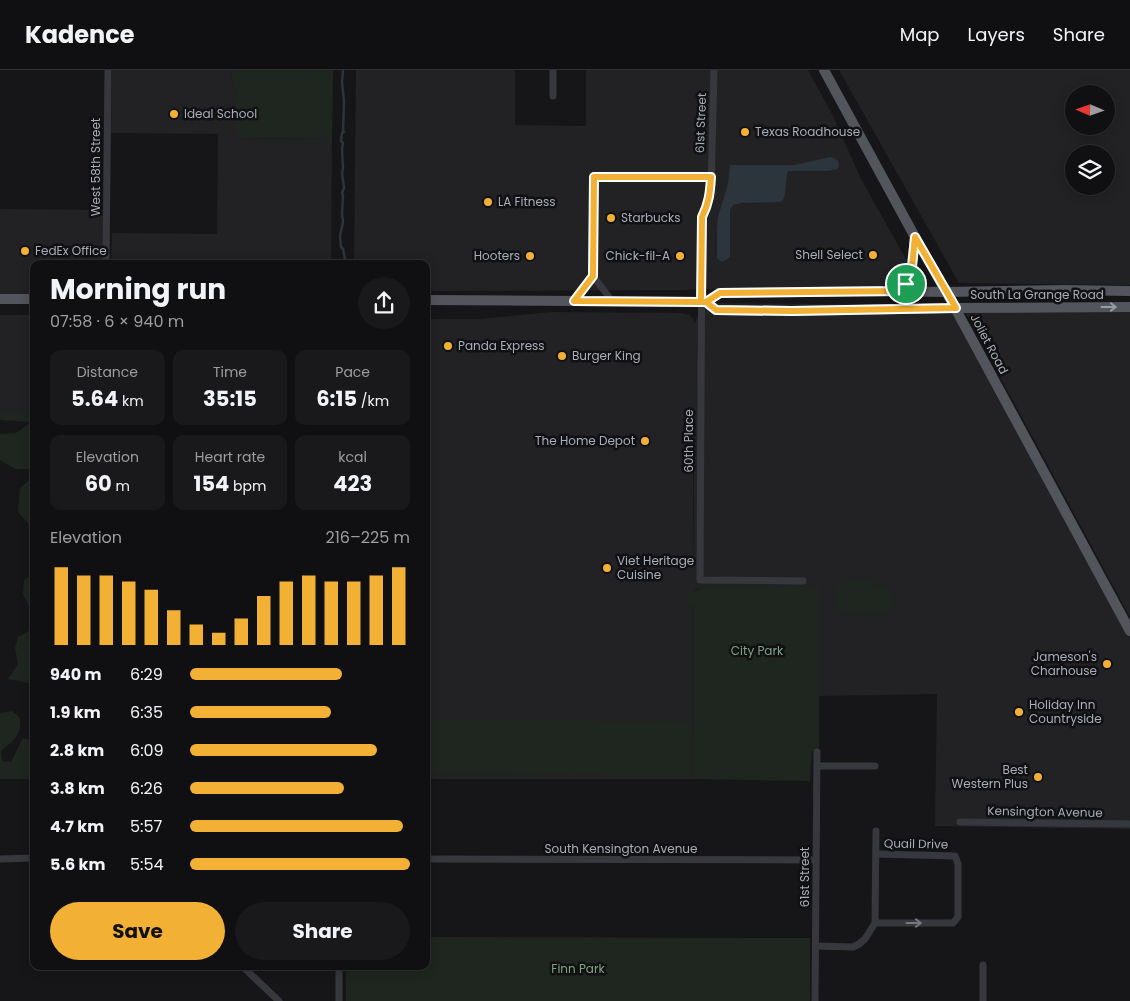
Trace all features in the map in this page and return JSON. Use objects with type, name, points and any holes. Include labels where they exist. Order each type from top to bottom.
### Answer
[{"type":"main road","name":"Joliet Road","points":[[824,70],[956,308],[1130,631]]},
{"type":"main road","points":[[901,291],[906,284],[912,267],[915,237]]},
{"type":"main road","name":"South La Grange Road","points":[[430,300],[704,302],[720,293],[1130,291]]},
{"type":"main road","points":[[0,299],[30,299]]},
{"type":"main road","name":"South La Grange Road","points":[[704,302],[716,310],[792,311],[1130,307]]},
{"type":"street","name":"West 58th Street","points":[[106,260],[108,70]]},
{"type":"street","points":[[553,70],[553,96]]},
{"type":"street","name":"61st Street","points":[[704,302],[702,217],[708,205],[711,191],[714,70]]},
{"type":"street","points":[[574,301],[593,276],[594,177],[711,177]]},
{"type":"street","points":[[593,276],[612,301]]},
{"type":"street","name":"60th Place","points":[[704,302],[700,580],[802,580]]},
{"type":"street","name":"61st Street","points":[[815,1001],[817,752]]},
{"type":"street","points":[[817,766],[876,766]]},
{"type":"street","name":"Kensington Avenue","points":[[960,822],[1130,824]]},
{"type":"street","points":[[816,946],[853,946],[865,939],[875,923],[876,831]]},
{"type":"street","name":"Quail Drive","points":[[875,923],[953,923],[958,917],[958,864],[955,856],[876,854]]},
{"type":"street","points":[[0,859],[30,858]]},
{"type":"street","name":"South Kensington Avenue","points":[[430,859],[816,860]]},
{"type":"street","points":[[983,965],[983,1001]]},
{"type":"street","points":[[246,970],[279,1001]]},
{"type":"street","points":[[339,970],[339,1001]]},
{"type":"shaded area","points":[[112,70],[230,70],[236,95],[236,138],[332,139],[331,260],[111,260],[112,233],[217,234],[218,134],[111,133]]},
{"type":"shaded area","points":[[356,70],[515,70],[515,125],[586,126],[586,70],[808,70],[834,118],[861,179],[907,261],[906,275],[900,283],[888,287],[430,291],[430,260],[354,260]]},
{"type":"shaded area","points":[[839,70],[1130,70],[1130,285],[959,283]]},
{"type":"shaded area","points":[[830,157],[838,161],[838,169],[828,171],[788,171],[784,197],[779,202],[733,205],[730,210],[730,256],[722,262],[717,258],[718,217],[728,184],[730,165],[795,165]]},
{"type":"shaded area","points":[[0,209],[104,210],[104,260],[30,260],[30,295],[0,295]]},
{"type":"shaded area","points":[[703,303],[951,305],[1130,635],[1130,829],[935,826],[937,694],[819,696],[819,588],[703,588],[694,590],[693,779],[430,779],[430,319],[480,319],[552,312],[681,313],[690,315],[695,323]],"holes":[[[693,473],[694,473],[693,580]]]},
{"type":"shaded area","points":[[965,312],[1130,312],[1130,617]]},
{"type":"shaded area","points":[[0,315],[30,315],[30,413],[0,413]]},
{"type":"green space","points":[[230,70],[333,70],[332,139],[236,138],[236,95]]},
{"type":"green space","points":[[0,413],[30,413],[30,422],[0,420]]},
{"type":"green space","points":[[30,423],[30,469],[15,469],[0,460],[0,434],[16,433]]},
{"type":"green space","points":[[30,479],[30,526],[18,512],[20,488]]},
{"type":"green space","points":[[30,576],[30,609],[23,594],[24,580]]},
{"type":"green space","points":[[850,580],[870,581],[881,589],[888,590],[893,598],[893,607],[882,614],[842,613],[836,607],[837,589],[841,583]]},
{"type":"green space","name":"City Park","points":[[705,587],[819,587],[819,751],[812,751],[810,781],[693,779],[694,606],[688,605],[688,598],[691,592]]},
{"type":"green space","points":[[30,630],[30,683],[8,679],[18,664],[15,648],[18,637]]},
{"type":"green space","points":[[12,711],[20,718],[20,729],[16,737],[1,751],[2,761],[11,762],[23,738],[30,740],[30,779],[0,779],[0,713]]},
{"type":"green space","points":[[430,719],[690,722],[689,776],[430,773]]},
{"type":"green space","name":"Finn Park","points":[[430,937],[810,938],[810,1001],[346,1001],[346,970],[430,970]]},
{"type":"waterway","points":[[343,70],[344,132],[342,133],[341,141],[343,143],[342,174],[344,188],[342,193],[343,222],[340,236],[344,260]]},
{"type":"place","name":"Ideal School","points":[[174,114]]},
{"type":"place","name":"Texas Roadhouse","points":[[745,132]]},
{"type":"place","name":"LA Fitness","points":[[488,202]]},
{"type":"place","name":"Starbucks","points":[[611,218]]},
{"type":"place","name":"FedEx Office","points":[[25,251]]},
{"type":"place","name":"Shell Select","points":[[873,255]]},
{"type":"place","name":"Hooters","points":[[530,256]]},
{"type":"place","name":"Chick-fil-A","points":[[680,256]]},
{"type":"place","name":"Panda Express","points":[[448,346]]},
{"type":"place","name":"Burger King","points":[[562,356]]},
{"type":"place","name":"The Home Depot","points":[[645,441]]},
{"type":"place","name":"Viet Heritage Cuisine","points":[[607,568]]},
{"type":"place","name":"Jameson's Charhouse","points":[[1107,664]]},
{"type":"place","name":"Holiday Inn Countryside","points":[[1019,712]]},
{"type":"place","name":"Best Western Plus","points":[[1038,777]]},
{"type":"route","points":[[906,284],[901,291],[720,293],[706,302],[701,302],[574,301],[593,276],[594,177],[711,177],[708,205],[702,217],[701,302],[706,302],[716,310],[792,311],[956,308],[915,237],[912,267],[906,284]]}]
